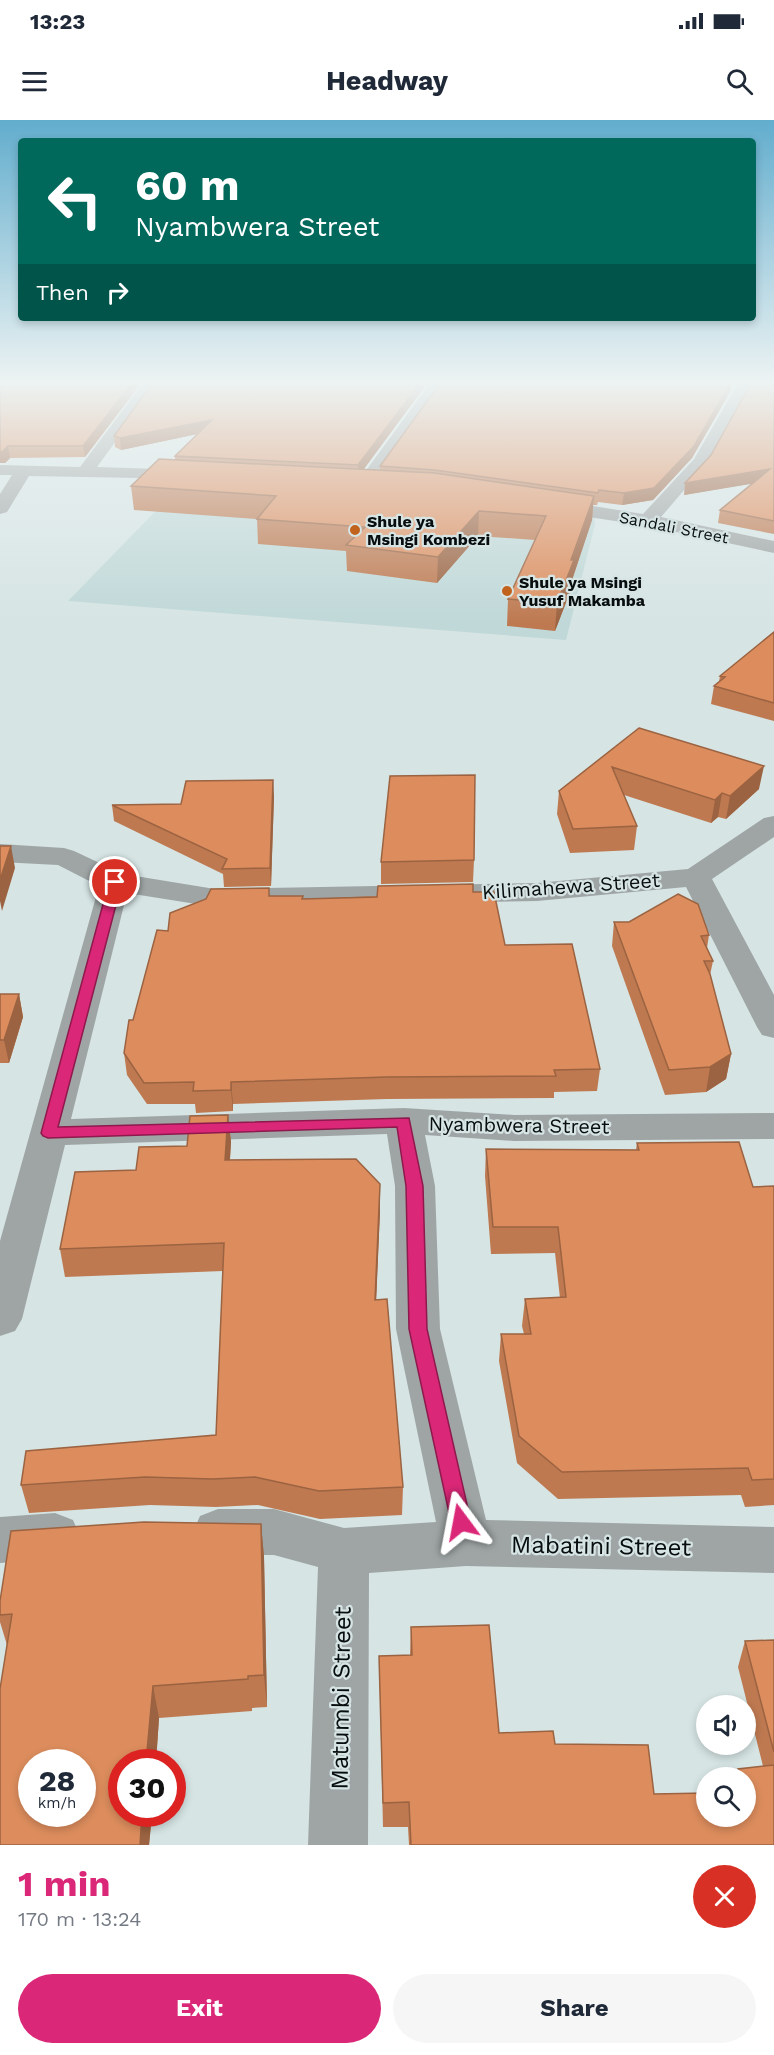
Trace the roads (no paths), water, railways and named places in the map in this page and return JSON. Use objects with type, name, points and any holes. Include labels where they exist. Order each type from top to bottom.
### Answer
[{"type":"street","points":[[86,471],[92,462]]},
{"type":"street","points":[[365,484],[381,462]]},
{"type":"street","points":[[648,520],[700,462]]},
{"type":"street","points":[[0,470],[208,476]]},
{"type":"street","points":[[0,508],[22,472]]},
{"type":"street","points":[[343,483],[388,486]]},
{"type":"street","name":"Sandali Street","points":[[535,504],[648,520],[774,547]]},
{"type":"street","name":"Kilimahewa Street","points":[[0,853],[64,857],[115,882],[215,898],[537,892],[696,876],[774,824]]},
{"type":"street","points":[[696,876],[774,1027]]},
{"type":"street","points":[[0,1319],[115,882]]},
{"type":"street","points":[[404,1121],[414,1186],[418,1329],[466,1544]]},
{"type":"street","name":"Nyambwera Street","points":[[48,1133],[404,1121],[514,1128],[774,1126]]},
{"type":"street","name":"Mabatini Street","points":[[172,1531],[274,1532],[344,1551],[466,1544],[774,1550]]},
{"type":"street","points":[[0,1540],[103,1533]]},
{"type":"street","name":"Matumbi Street","points":[[338,1845],[344,1551]]},
{"type":"place","name":"Shule ya Msingi Kombezi","points":[[355,530]]},
{"type":"place","name":"Shule ya Msingi Yusuf Makamba","points":[[507,591]]}]
